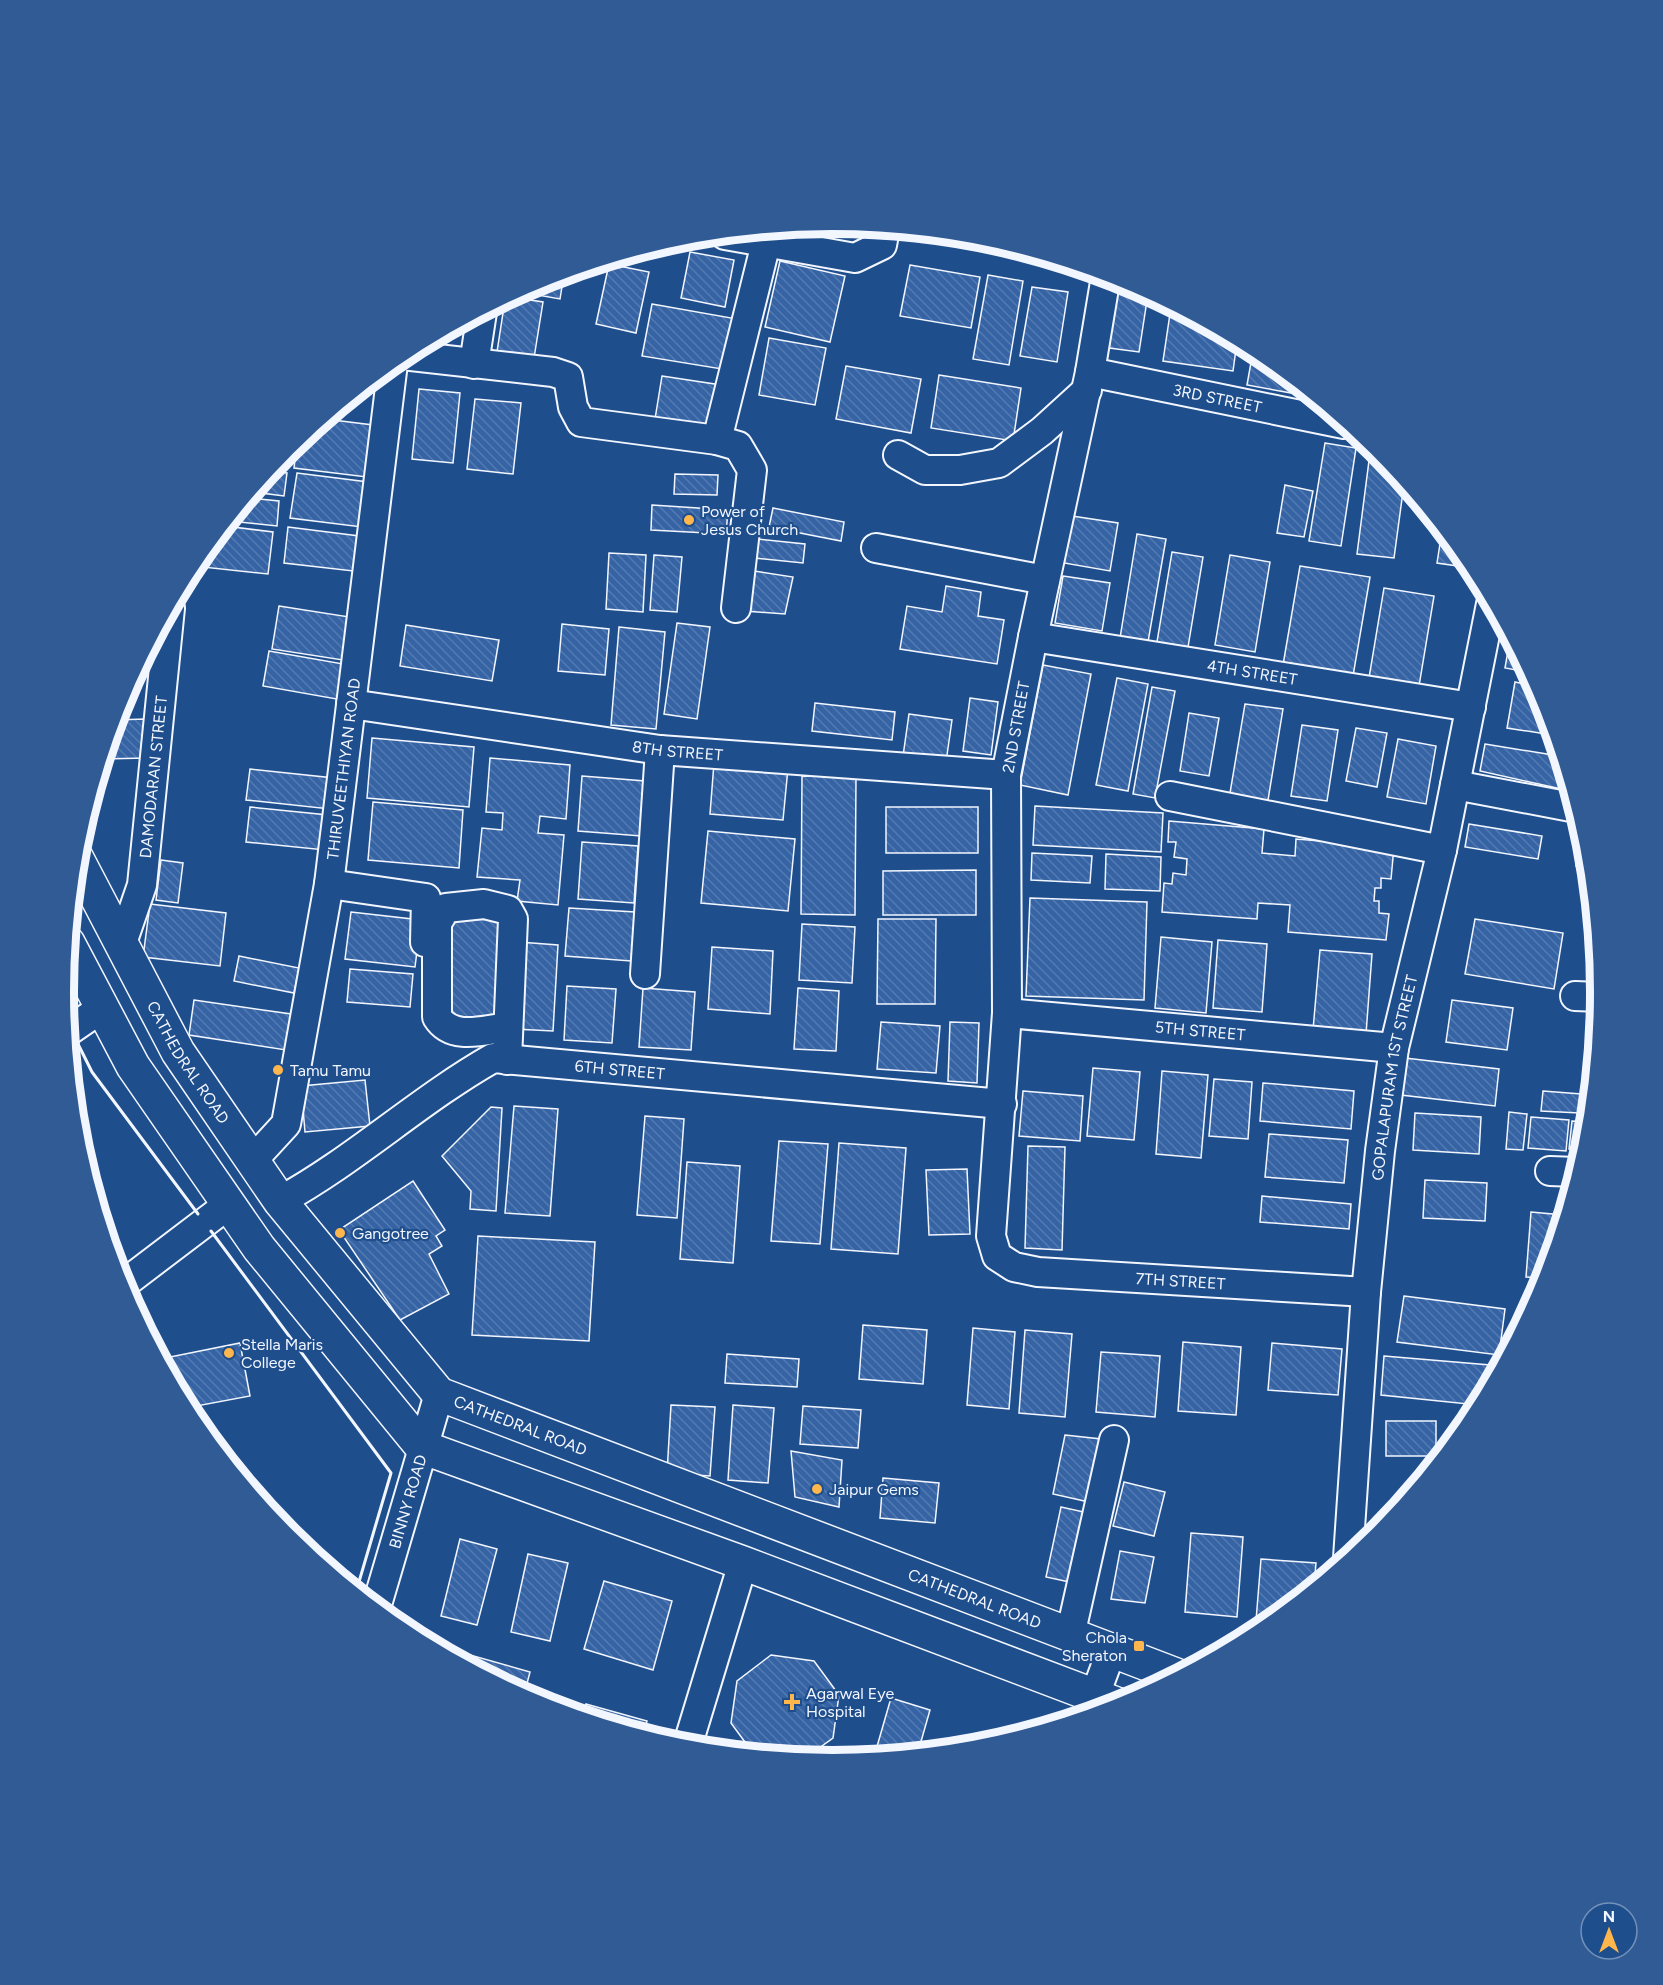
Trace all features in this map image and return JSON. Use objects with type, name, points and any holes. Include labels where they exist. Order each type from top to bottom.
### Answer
[{"type":"main road","name":"CATHEDRAL ROAD","points":[[84,871],[178,1052],[280,1201],[439,1394],[1167,1672]]},
{"type":"main road","points":[[75,956],[133,1066],[259,1248],[422,1447],[743,1563],[1096,1702]]},
{"type":"street","points":[[749,239],[855,258],[884,237]]},
{"type":"street","points":[[717,440],[765,243]]},
{"type":"street","name":"2ND STREET","points":[[997,1256],[991,1236],[1007,1013],[1006,775],[1088,381],[1104,286]]},
{"type":"street","points":[[474,364],[481,321]]},
{"type":"street","points":[[417,358],[553,372],[568,377],[573,407],[580,422],[717,440],[738,446],[752,470],[736,608]]},
{"type":"street","name":"THIRUVEETHIYAN ROAD","points":[[252,1161],[286,1124],[329,884],[391,375]]},
{"type":"street","points":[[898,455],[925,470],[960,470],[999,463],[1042,431],[1088,381]]},
{"type":"street","name":"3RD STREET","points":[[1088,381],[1329,422]]},
{"type":"street","points":[[876,548],[1045,580]]},
{"type":"street","name":"GOPALAPURAM 1ST STREET","points":[[1349,1545],[1366,1292],[1380,1151],[1394,1048],[1442,850],[1489,615]]},
{"type":"street","name":"DAMODARAN STREET","points":[[122,943],[142,885],[168,626]]},
{"type":"street","name":"4TH STREET","points":[[1033,638],[1471,707]]},
{"type":"street","name":"8TH STREET","points":[[351,704],[660,750],[1006,775]]},
{"type":"street","points":[[645,974],[660,750]]},
{"type":"street","points":[[1455,785],[1566,806]]},
{"type":"street","points":[[1170,796],[1442,850]]},
{"type":"street","points":[[329,884],[426,898],[423,1003]]},
{"type":"street","points":[[507,1060],[513,919],[508,910],[484,904],[446,908],[437,923],[437,1017],[443,1026],[459,1033],[508,1027]]},
{"type":"street","points":[[75,1027],[102,1008]]},
{"type":"street","name":"5TH STREET","points":[[1007,1013],[1394,1048]]},
{"type":"street","name":"6TH STREET","points":[[280,1201],[316,1181],[459,1078],[493,1058],[1002,1104]]},
{"type":"street","points":[[130,1279],[229,1204]]},
{"type":"street","name":"7TH STREET","points":[[997,1256],[1014,1268],[1038,1272],[1366,1292]]},
{"type":"street","name":"BINNY ROAD","points":[[378,1600],[439,1394]]},
{"type":"street","points":[[1070,1636],[1114,1440]]},
{"type":"street","points":[[690,1737],[743,1563]]},
{"type":"street","points":[[1101,1701],[1111,1652]]},
{"type":"building","points":[[690,252],[734,260],[725,307],[681,298]]},
{"type":"building","points":[[780,261],[845,276],[830,342],[765,327]]},
{"type":"building","points":[[910,265],[980,277],[971,328],[900,316]]},
{"type":"building","points":[[617,266],[649,272],[636,333],[596,324],[608,269]]},
{"type":"building","points":[[988,275],[1023,281],[1009,365],[973,359]]},
{"type":"building","points":[[562,284],[560,299],[535,295]]},
{"type":"building","points":[[1032,287],[1068,292],[1057,362],[1020,356]]},
{"type":"building","points":[[1111,288],[1147,303],[1139,352],[1102,347]]},
{"type":"building","points":[[525,299],[543,302],[534,358],[497,352],[504,309]]},
{"type":"building","points":[[652,304],[737,319],[728,370],[642,356]]},
{"type":"building","points":[[1170,315],[1236,351],[1233,371],[1163,361]]},
{"type":"building","points":[[769,338],[826,348],[815,405],[759,395]]},
{"type":"building","points":[[1251,361],[1296,394],[1247,385]]},
{"type":"building","points":[[846,366],[921,379],[911,433],[836,419]]},
{"type":"building","points":[[939,375],[1021,388],[1013,441],[931,428]]},
{"type":"building","points":[[662,376],[721,385],[714,428],[655,419]]},
{"type":"building","points":[[419,389],[460,393],[453,463],[412,459]]},
{"type":"building","points":[[475,399],[521,403],[513,474],[467,469]]},
{"type":"building","points":[[335,420],[381,426],[375,478],[294,468],[295,458]]},
{"type":"building","points":[[1325,443],[1356,448],[1341,546],[1309,541]]},
{"type":"building","points":[[1369,459],[1403,495],[1394,558],[1357,554]]},
{"type":"building","points":[[282,472],[287,473],[284,496],[262,493]]},
{"type":"building","points":[[297,473],[376,483],[370,528],[290,518]]},
{"type":"building","points":[[675,474],[718,475],[717,495],[674,494]]},
{"type":"building","points":[[1285,485],[1313,491],[1304,537],[1277,533]]},
{"type":"building","points":[[257,499],[279,501],[277,526],[238,522]]},
{"type":"building","name":"Power of Jesus Church","points":[[652,505],[728,510],[726,534],[651,530]]},
{"type":"building","points":[[773,508],[844,522],[841,541],[769,527]]},
{"type":"building","points":[[1072,516],[1118,523],[1110,571],[1064,563]]},
{"type":"building","points":[[233,527],[273,532],[268,574],[204,567]]},
{"type":"building","points":[[288,527],[367,537],[362,572],[284,563]]},
{"type":"building","points":[[1137,534],[1166,539],[1148,642],[1120,638]]},
{"type":"building","points":[[758,539],[805,544],[803,563],[755,558]]},
{"type":"building","points":[[1440,541],[1458,566],[1437,563]]},
{"type":"building","points":[[1172,552],[1203,557],[1188,647],[1157,642]]},
{"type":"building","points":[[609,553],[646,555],[643,612],[606,609]]},
{"type":"building","points":[[654,555],[682,557],[677,612],[650,610]]},
{"type":"building","points":[[1230,555],[1270,562],[1255,652],[1215,645]]},
{"type":"building","points":[[1300,566],[1370,577],[1353,676],[1283,665]]},
{"type":"building","points":[[754,571],[793,577],[785,614],[745,611]]},
{"type":"building","points":[[1063,576],[1110,583],[1102,631],[1055,623]]},
{"type":"building","points":[[946,586],[981,592],[978,616],[1004,620],[997,664],[900,649],[907,606],[942,612]]},
{"type":"building","points":[[1384,588],[1434,596],[1419,686],[1369,678]]},
{"type":"building","points":[[279,606],[356,618],[349,661],[272,649]]},
{"type":"building","points":[[677,623],[710,627],[697,719],[664,714]]},
{"type":"building","points":[[562,624],[609,629],[605,675],[558,671]]},
{"type":"building","points":[[406,625],[499,640],[492,681],[400,666]]},
{"type":"building","points":[[619,627],[665,632],[656,729],[611,725]]},
{"type":"building","points":[[269,651],[349,665],[342,700],[263,686]]},
{"type":"building","points":[[1508,651],[1517,670],[1505,668]]},
{"type":"building","points":[[1043,665],[1091,674],[1068,795],[1020,785]]},
{"type":"building","points":[[1117,678],[1148,684],[1128,791],[1096,785]]},
{"type":"building","points":[[1515,682],[1523,684],[1543,734],[1507,728]]},
{"type":"building","points":[[1152,687],[1175,691],[1155,798],[1133,794]]},
{"type":"building","points":[[970,698],[998,702],[991,755],[963,751]]},
{"type":"building","points":[[815,703],[895,712],[892,740],[812,731]]},
{"type":"building","points":[[1245,704],[1283,709],[1267,806],[1229,799]]},
{"type":"building","points":[[1189,713],[1219,718],[1209,776],[1180,771]]},
{"type":"building","points":[[909,714],[952,720],[946,762],[903,756]]},
{"type":"building","points":[[145,719],[146,758],[111,759],[125,720]]},
{"type":"building","points":[[1302,725],[1338,730],[1327,801],[1291,796]]},
{"type":"building","points":[[1356,728],[1387,733],[1377,787],[1346,781]]},
{"type":"building","points":[[372,738],[474,747],[469,807],[367,798]]},
{"type":"building","points":[[1398,739],[1436,746],[1426,804],[1387,797]]},
{"type":"building","points":[[1485,744],[1551,755],[1562,789],[1480,771]]},
{"type":"building","points":[[490,758],[570,765],[566,819],[540,816],[538,833],[564,835],[558,905],[517,901],[520,880],[477,877],[482,828],[502,830],[503,813],[486,812]]},
{"type":"building","points":[[714,763],[788,768],[783,820],[710,814]]},
{"type":"building","points":[[250,769],[334,778],[330,809],[246,800]]},
{"type":"building","points":[[582,776],[645,781],[641,836],[578,831]]},
{"type":"building","points":[[802,776],[856,777],[855,915],[801,914]]},
{"type":"building","points":[[373,802],[463,810],[459,868],[368,860]]},
{"type":"building","points":[[1035,806],[1163,813],[1161,852],[1033,845]]},
{"type":"building","points":[[250,807],[328,815],[325,850],[246,842]]},
{"type":"building","points":[[886,807],[978,807],[978,853],[886,853]]},
{"type":"building","points":[[1169,821],[1264,829],[1262,853],[1295,856],[1296,839],[1394,847],[1391,879],[1381,878],[1381,888],[1375,888],[1374,901],[1379,901],[1379,913],[1389,914],[1386,940],[1288,932],[1290,905],[1258,903],[1257,919],[1162,912],[1164,883],[1172,884],[1173,873],[1186,875],[1187,859],[1174,857],[1176,842],[1168,842]]},
{"type":"building","points":[[1469,824],[1542,836],[1538,859],[1465,847]]},
{"type":"building","points":[[708,831],[795,839],[788,911],[701,903]]},
{"type":"building","points":[[582,842],[638,846],[634,903],[578,899]]},
{"type":"building","points":[[1032,853],[1092,856],[1090,883],[1031,880]]},
{"type":"building","points":[[1106,854],[1161,857],[1160,891],[1105,889]]},
{"type":"building","points":[[161,860],[183,863],[178,903],[156,900]]},
{"type":"building","points":[[976,870],[976,915],[883,915],[883,871]]},
{"type":"building","points":[[1030,898],[1147,902],[1144,1000],[1026,996]]},
{"type":"building","points":[[150,904],[226,913],[220,966],[143,957]]},
{"type":"building","points":[[569,908],[635,912],[631,961],[565,956]]},
{"type":"building","points":[[351,912],[421,920],[415,967],[345,959]]},
{"type":"building","points":[[445,916],[501,916],[501,1017],[446,1018]]},
{"type":"building","points":[[878,919],[936,919],[935,1004],[877,1004]]},
{"type":"building","points":[[1475,919],[1563,933],[1554,989],[1465,974]]},
{"type":"building","points":[[802,924],[855,927],[852,983],[799,980]]},
{"type":"building","points":[[1161,937],[1212,942],[1206,1013],[1155,1008]]},
{"type":"building","points":[[1218,940],[1267,944],[1262,1012],[1213,1008]]},
{"type":"building","points":[[519,942],[558,945],[553,1031],[514,1029]]},
{"type":"building","points":[[712,947],[773,951],[770,1014],[708,1009]]},
{"type":"building","points":[[1320,950],[1372,954],[1366,1034],[1313,1030]]},
{"type":"building","points":[[239,956],[299,968],[294,993],[234,981]]},
{"type":"building","points":[[350,969],[413,974],[410,1007],[347,1002]]},
{"type":"building","points":[[567,986],[616,989],[612,1043],[564,1040]]},
{"type":"building","points":[[643,988],[695,992],[691,1050],[639,1047]]},
{"type":"building","points":[[798,988],[839,991],[836,1051],[794,1049]]},
{"type":"building","points":[[194,1000],[291,1014],[286,1050],[189,1035]]},
{"type":"building","points":[[1452,1000],[1513,1008],[1507,1050],[1446,1042]]},
{"type":"building","points":[[881,1022],[940,1026],[936,1073],[877,1069]]},
{"type":"building","points":[[950,1022],[979,1023],[977,1083],[948,1081]]},
{"type":"building","points":[[1405,1058],[1499,1069],[1495,1106],[1401,1095]]},
{"type":"building","points":[[1093,1068],[1140,1072],[1134,1140],[1087,1136]]},
{"type":"building","points":[[1162,1071],[1208,1075],[1201,1158],[1156,1154]]},
{"type":"building","points":[[1214,1079],[1252,1082],[1248,1139],[1209,1136]]},
{"type":"building","points":[[365,1080],[370,1126],[305,1132],[301,1086]]},
{"type":"building","points":[[1263,1083],[1354,1091],[1351,1129],[1260,1121]]},
{"type":"building","points":[[1023,1091],[1083,1096],[1080,1141],[1019,1136]]},
{"type":"building","points":[[1543,1091],[1581,1094],[1579,1113],[1541,1111]]},
{"type":"building","points":[[514,1106],[558,1109],[550,1216],[505,1213]]},
{"type":"building","points":[[491,1107],[502,1108],[496,1211],[470,1209],[471,1191],[442,1156]]},
{"type":"building","points":[[1509,1112],[1527,1114],[1523,1150],[1506,1149]]},
{"type":"building","points":[[1415,1113],[1481,1117],[1479,1154],[1413,1150]]},
{"type":"building","points":[[645,1116],[684,1119],[677,1218],[637,1215]]},
{"type":"building","points":[[1531,1117],[1569,1120],[1566,1151],[1528,1148]]},
{"type":"building","points":[[1572,1121],[1578,1121],[1573,1149],[1569,1149]]},
{"type":"building","points":[[1269,1134],[1348,1140],[1344,1183],[1265,1177]]},
{"type":"building","points":[[779,1141],[828,1144],[820,1244],[771,1241]]},
{"type":"building","points":[[839,1143],[906,1148],[898,1254],[831,1249]]},
{"type":"building","points":[[1028,1146],[1065,1147],[1062,1250],[1025,1248]]},
{"type":"building","points":[[687,1162],[740,1166],[733,1263],[680,1259]]},
{"type":"building","points":[[967,1169],[970,1234],[929,1235],[926,1170]]},
{"type":"building","points":[[1425,1180],[1487,1183],[1485,1221],[1423,1218]]},
{"type":"building","points":[[413,1181],[445,1230],[436,1236],[442,1246],[429,1254],[449,1294],[400,1320],[339,1230]]},
{"type":"building","points":[[1262,1196],[1351,1204],[1349,1229],[1260,1222]]},
{"type":"building","points":[[1531,1212],[1556,1214],[1534,1277],[1526,1277]]},
{"type":"building","points":[[478,1236],[595,1242],[589,1341],[472,1335]]},
{"type":"building","points":[[1404,1296],[1505,1309],[1497,1355],[1397,1342]]},
{"type":"building","points":[[863,1325],[927,1330],[923,1384],[859,1379]]},
{"type":"building","points":[[973,1328],[1015,1332],[1009,1409],[967,1405]]},
{"type":"building","points":[[1025,1330],[1072,1334],[1065,1417],[1019,1413]]},
{"type":"building","points":[[1183,1342],[1241,1347],[1236,1415],[1178,1411]]},
{"type":"building","points":[[240,1343],[250,1396],[196,1406],[168,1357]]},
{"type":"building","points":[[1272,1343],[1342,1349],[1338,1395],[1268,1390]]},
{"type":"building","points":[[1101,1352],[1160,1356],[1155,1417],[1096,1412]]},
{"type":"building","points":[[727,1354],[799,1359],[797,1387],[725,1383]]},
{"type":"building","points":[[1384,1356],[1490,1365],[1468,1404],[1381,1395]]},
{"type":"building","points":[[671,1405],[715,1407],[710,1476],[667,1473]]},
{"type":"building","points":[[733,1405],[774,1408],[768,1483],[728,1480]]},
{"type":"building","points":[[803,1406],[861,1410],[858,1448],[800,1444]]},
{"type":"building","points":[[1386,1421],[1436,1421],[1436,1450],[1431,1456],[1386,1456]]},
{"type":"building","points":[[1065,1435],[1101,1439],[1089,1502],[1053,1494]]},
{"type":"building","points":[[791,1451],[842,1460],[839,1507],[795,1497]]},
{"type":"building","points":[[883,1478],[939,1483],[935,1523],[880,1518]]},
{"type":"building","points":[[1124,1482],[1165,1492],[1154,1536],[1113,1526]]},
{"type":"building","points":[[1061,1507],[1093,1514],[1079,1584],[1046,1577]]},
{"type":"building","points":[[1191,1533],[1243,1537],[1237,1617],[1185,1612]]},
{"type":"building","points":[[460,1539],[497,1549],[477,1625],[441,1616]]},
{"type":"building","points":[[1120,1551],[1154,1557],[1145,1603],[1111,1599]]},
{"type":"building","points":[[528,1554],[568,1563],[550,1641],[511,1632]]},
{"type":"building","points":[[1261,1559],[1316,1563],[1315,1576],[1256,1621]]},
{"type":"building","points":[[604,1581],[672,1601],[653,1670],[584,1649]]},
{"type":"building","points":[[456,1651],[530,1672],[526,1686]]},
{"type":"building","points":[[771,1655],[814,1661],[839,1695],[833,1738],[817,1750],[747,1745],[731,1723],[737,1681]]},
{"type":"building","points":[[891,1698],[930,1710],[920,1745],[876,1749]]},
{"type":"building","points":[[586,1704],[647,1721],[645,1727],[585,1709]]},
{"type":"wall","points":[[75,1038],[92,1072],[198,1214]]},
{"type":"wall","points":[[211,1231],[391,1473],[358,1584]]},
{"type":"place","name":"Power of Jesus Church","points":[[689,520]]},
{"type":"place","name":"Tamu Tamu","points":[[278,1070]]},
{"type":"place","name":"Gangotree","points":[[340,1233]]},
{"type":"place","name":"Stella Maris College","points":[[229,1353]]},
{"type":"place","name":"Jaipur Gems","points":[[817,1489]]},
{"type":"place","name":"Chola Sheraton","points":[[1139,1646]]},
{"type":"place","name":"Agarwal Eye Hospital","points":[[792,1702]]}]
